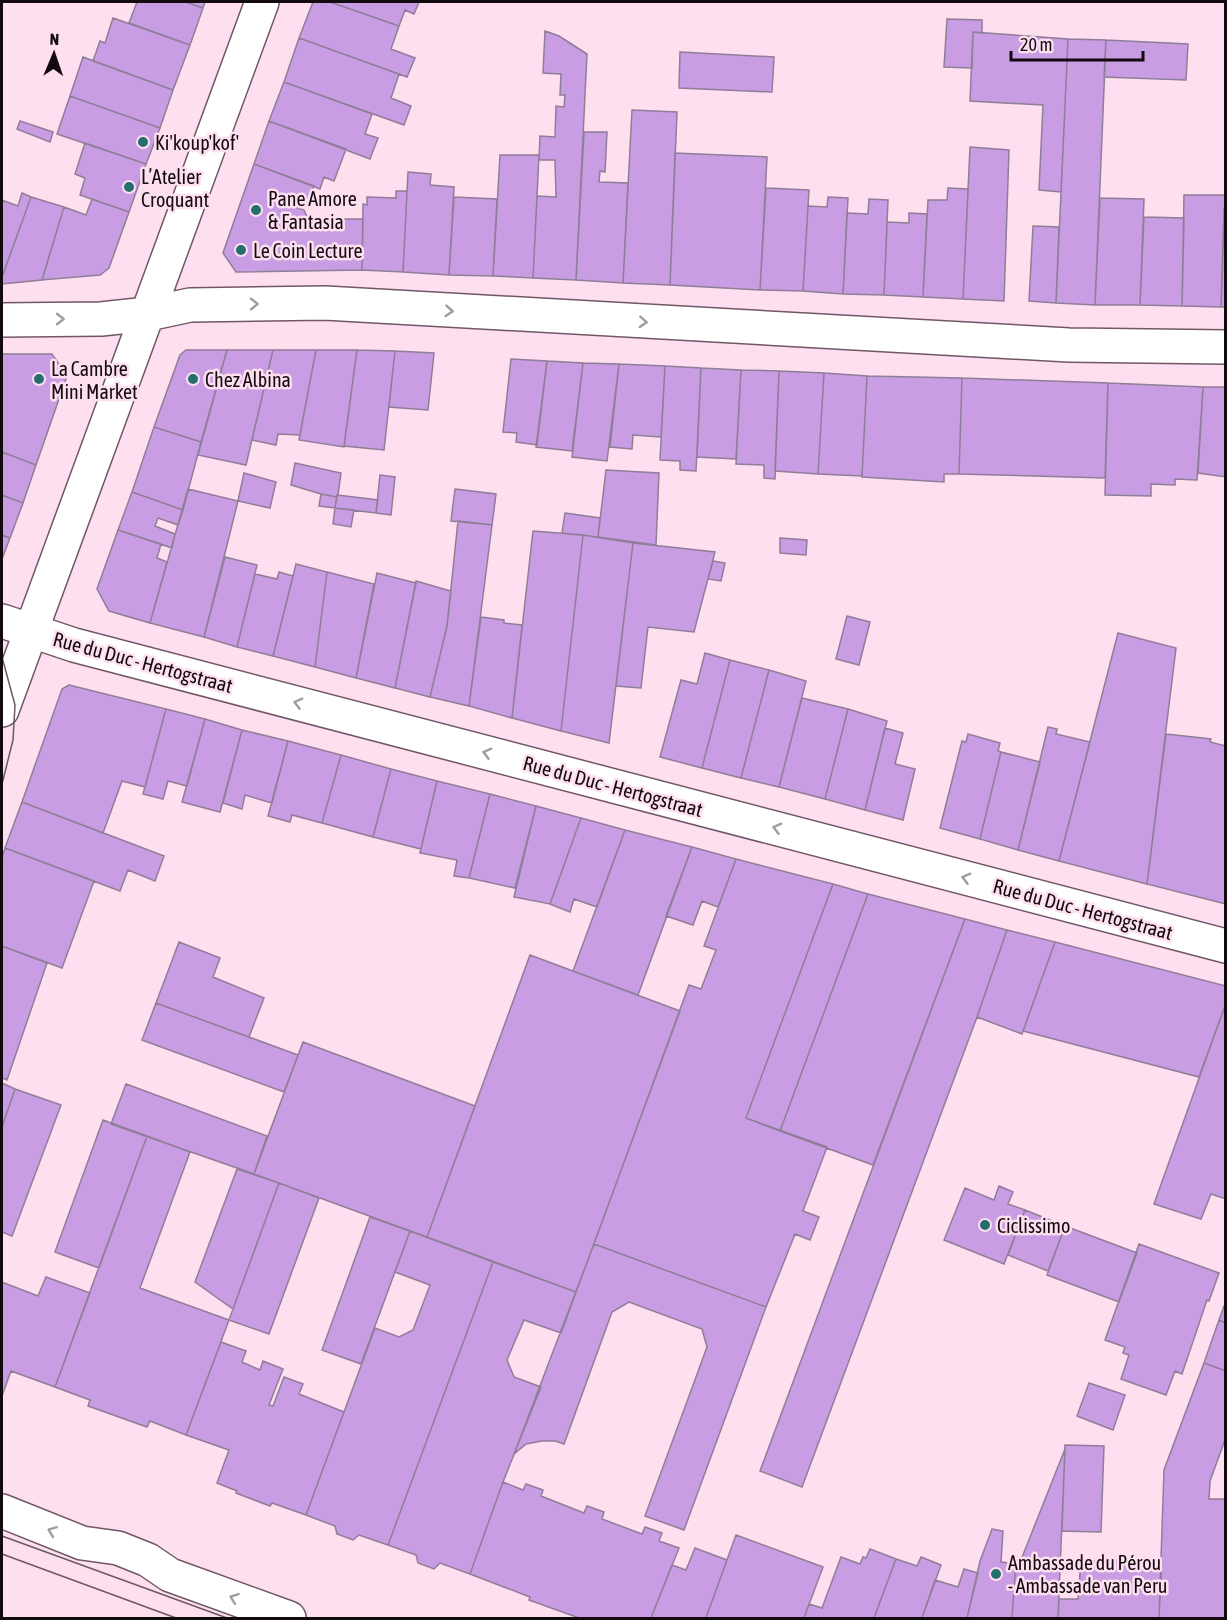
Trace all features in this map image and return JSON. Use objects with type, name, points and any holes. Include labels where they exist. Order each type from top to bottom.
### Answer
[{"type":"street","points":[[2,710],[16,626],[148,314],[262,2]]},
{"type":"street","points":[[2,320],[101,319],[148,314],[190,305],[325,303],[1069,345],[1226,347]]},
{"type":"street","name":"Rue du Duc - Hertogstraat","points":[[16,626],[74,645],[1226,946]]},
{"type":"street","points":[[2,1512],[82,1543],[117,1548],[148,1560],[170,1575],[288,1618]]},
{"type":"building","points":[[137,2],[186,2],[203,8],[190,45],[129,23]]},
{"type":"building","points":[[186,2],[205,2],[203,8]]},
{"type":"building","points":[[313,2],[330,2],[399,26],[391,49],[415,58],[407,77],[299,38]]},
{"type":"building","points":[[330,2],[419,2],[414,14],[405,10],[399,26]]},
{"type":"building","points":[[113,18],[190,45],[173,90],[93,61],[100,41],[105,43]]},
{"type":"building","points":[[947,19],[982,20],[982,33],[973,32],[972,68],[944,67]]},
{"type":"building","points":[[545,31],[559,36],[587,54],[576,280],[533,278],[537,196],[556,197],[555,160],[539,160],[540,136],[555,137],[556,106],[564,107],[565,95],[560,95],[561,74],[543,73]]},
{"type":"building","points":[[973,32],[1068,39],[1061,192],[1039,190],[1043,105],[970,101]]},
{"type":"building","points":[[299,38],[399,74],[391,98],[411,106],[404,125],[284,82]]},
{"type":"building","points":[[1068,39],[1106,40],[1095,305],[1056,303]]},
{"type":"building","points":[[1106,40],[1188,44],[1186,80],[1104,77]]},
{"type":"building","points":[[680,52],[774,57],[772,92],[679,88]]},
{"type":"building","points":[[83,57],[173,90],[160,128],[70,96]]},
{"type":"building","points":[[284,82],[372,114],[365,134],[378,138],[370,159],[269,121]]},
{"type":"building","points":[[70,96],[160,128],[146,164],[57,134]]},
{"type":"building","points":[[632,110],[677,112],[670,285],[623,283]]},
{"type":"building","points":[[20,121],[53,132],[50,142],[17,129]]},
{"type":"building","points":[[269,121],[346,149],[334,181],[324,177],[320,189],[254,164]]},
{"type":"building","points":[[584,132],[607,132],[605,172],[600,171],[599,182],[628,183],[623,283],[576,280]]},
{"type":"building","points":[[85,143],[146,164],[129,212],[80,195],[85,178],[75,174]]},
{"type":"building","points":[[970,147],[1009,150],[1004,301],[963,299]]},
{"type":"building","points":[[675,153],[767,157],[760,290],[670,285]]},
{"type":"building","points":[[500,155],[539,155],[533,278],[493,276]]},
{"type":"building","points":[[254,164],[314,186],[307,205],[299,204],[298,208],[304,210],[308,219],[363,219],[362,270],[236,272],[223,253]]},
{"type":"building","points":[[408,172],[431,174],[430,185],[454,187],[449,275],[403,272]]},
{"type":"building","points":[[766,188],[809,190],[803,291],[760,290]]},
{"type":"building","points":[[948,188],[968,189],[963,299],[923,297],[928,200],[947,200]]},
{"type":"building","points":[[396,191],[407,191],[403,272],[362,270],[363,204],[367,205],[367,197],[396,198]]},
{"type":"building","points":[[22,193],[31,197],[2,277],[2,200],[18,206]]},
{"type":"building","points":[[1184,195],[1225,195],[1221,307],[1182,306]]},
{"type":"building","points":[[31,197],[64,207],[42,280],[2,284],[2,277]]},
{"type":"building","points":[[454,197],[497,199],[493,276],[449,275]]},
{"type":"building","points":[[828,197],[848,198],[843,294],[803,291],[808,206],[827,207]]},
{"type":"building","points":[[1100,198],[1144,199],[1140,305],[1095,305]]},
{"type":"building","points":[[92,199],[129,212],[109,268],[100,275],[42,280],[64,207],[86,215]]},
{"type":"building","points":[[869,199],[888,200],[884,295],[843,294],[847,213],[868,214]]},
{"type":"building","points":[[1224,209],[1226,209],[1226,307],[1221,307]]},
{"type":"building","points":[[909,213],[927,214],[923,297],[884,295],[887,222],[909,223]]},
{"type":"building","points":[[1144,217],[1184,218],[1182,306],[1140,305]]},
{"type":"building","points":[[1033,226],[1059,227],[1056,303],[1029,301]]},
{"type":"building","points":[[186,350],[227,350],[201,442],[154,427],[180,355]]},
{"type":"building","points":[[227,350],[273,350],[246,465],[198,455]]},
{"type":"building","points":[[273,350],[316,350],[300,435],[278,434],[276,445],[252,440]]},
{"type":"building","points":[[316,350],[357,350],[344,447],[299,440]]},
{"type":"building","points":[[357,350],[395,351],[384,450],[344,446]]},
{"type":"building","points":[[395,351],[434,353],[428,410],[389,407]]},
{"type":"building","points":[[2,354],[52,354],[67,376],[36,465],[2,452]]},
{"type":"building","points":[[511,359],[547,361],[537,445],[516,442],[517,433],[503,432]]},
{"type":"building","points":[[547,361],[583,363],[572,451],[536,447]]},
{"type":"building","points":[[583,363],[619,364],[607,461],[572,457]]},
{"type":"building","points":[[619,364],[665,366],[661,437],[633,435],[632,449],[610,447]]},
{"type":"building","points":[[665,366],[701,368],[696,471],[680,470],[680,461],[660,460]]},
{"type":"building","points":[[701,368],[741,370],[736,459],[697,457]]},
{"type":"building","points":[[741,370],[779,371],[775,479],[764,478],[764,465],[736,464]]},
{"type":"building","points":[[779,371],[824,373],[818,474],[775,471]]},
{"type":"building","points":[[824,373],[867,376],[862,476],[818,474]]},
{"type":"building","points":[[867,376],[962,378],[959,474],[944,474],[944,482],[862,477]]},
{"type":"building","points":[[962,378],[1108,383],[1105,478],[959,474]]},
{"type":"building","points":[[1108,383],[1203,387],[1197,480],[1175,479],[1175,485],[1151,484],[1151,496],[1105,495]]},
{"type":"building","points":[[1203,387],[1226,387],[1226,477],[1198,473]]},
{"type":"building","points":[[154,427],[201,442],[183,510],[132,492]]},
{"type":"building","points":[[2,452],[36,465],[23,503],[2,495]]},
{"type":"building","points":[[295,463],[341,473],[337,497],[291,485]]},
{"type":"building","points":[[606,470],[659,473],[656,545],[598,537]]},
{"type":"building","points":[[244,473],[276,482],[270,508],[238,501]]},
{"type":"building","points":[[380,475],[395,477],[391,515],[376,513]]},
{"type":"building","points":[[188,489],[238,501],[204,637],[150,623]]},
{"type":"building","points":[[455,489],[496,494],[492,525],[451,521]]},
{"type":"building","points":[[132,492],[183,510],[178,525],[158,518],[155,526],[175,534],[172,548],[118,530]]},
{"type":"building","points":[[321,494],[337,497],[335,508],[319,506]]},
{"type":"building","points":[[2,495],[23,503],[10,538],[2,535]]},
{"type":"building","points":[[337,495],[378,500],[376,513],[335,508]]},
{"type":"building","points":[[335,508],[354,510],[351,527],[333,524]]},
{"type":"building","points":[[565,513],[600,518],[598,537],[562,533]]},
{"type":"building","points":[[458,521],[492,525],[469,706],[430,697],[447,626]]},
{"type":"building","points":[[118,530],[161,544],[157,558],[167,562],[150,623],[109,611],[97,589]]},
{"type":"building","points":[[533,531],[583,535],[561,731],[512,718]]},
{"type":"building","points":[[2,535],[10,538],[2,559]]},
{"type":"building","points":[[583,535],[633,543],[609,743],[561,731]]},
{"type":"building","points":[[780,538],[807,540],[806,555],[780,553]]},
{"type":"building","points":[[633,543],[715,552],[694,632],[648,627],[641,688],[616,686]]},
{"type":"building","points":[[225,557],[257,565],[237,647],[204,637]]},
{"type":"building","points":[[713,561],[725,563],[721,581],[708,579]]},
{"type":"building","points":[[296,564],[327,572],[315,667],[273,656]]},
{"type":"building","points":[[279,572],[293,576],[273,656],[237,647],[255,574],[277,579]]},
{"type":"building","points":[[327,572],[374,584],[356,678],[315,667]]},
{"type":"building","points":[[377,573],[416,583],[395,688],[356,678]]},
{"type":"building","points":[[416,581],[451,591],[447,626],[430,697],[395,688]]},
{"type":"building","points":[[847,616],[870,622],[859,665],[836,659]]},
{"type":"building","points":[[481,617],[522,625],[512,718],[469,706]]},
{"type":"building","points":[[1118,633],[1176,648],[1147,884],[1059,861]]},
{"type":"building","points":[[705,653],[730,660],[702,768],[660,757],[681,680],[697,684]]},
{"type":"building","points":[[730,660],[769,670],[741,778],[702,768]]},
{"type":"building","points":[[769,670],[806,681],[779,787],[741,778]]},
{"type":"building","points":[[69,685],[166,709],[145,787],[122,781],[103,833],[22,802],[62,689]]},
{"type":"building","points":[[802,698],[848,709],[825,799],[779,787]]},
{"type":"building","points":[[166,709],[205,719],[187,786],[168,781],[163,799],[143,794]]},
{"type":"building","points":[[848,709],[887,721],[865,810],[825,799]]},
{"type":"building","points":[[205,719],[242,730],[220,812],[182,802]]},
{"type":"building","points":[[1048,727],[1057,729],[1056,734],[1090,742],[1059,861],[1018,850]]},
{"type":"building","points":[[885,728],[903,733],[895,764],[915,769],[903,820],[865,810]]},
{"type":"building","points":[[242,730],[288,741],[272,803],[245,795],[242,809],[223,803]]},
{"type":"building","points":[[968,734],[1000,743],[998,751],[1001,752],[980,839],[940,828],[962,741],[966,742]]},
{"type":"building","points":[[1166,734],[1211,739],[1210,742],[1226,746],[1226,904],[1147,884]]},
{"type":"building","points":[[288,741],[341,755],[322,823],[292,815],[290,822],[268,816]]},
{"type":"building","points":[[1001,752],[1040,762],[1018,850],[980,839]]},
{"type":"building","points":[[341,755],[391,769],[373,837],[322,823]]},
{"type":"building","points":[[391,769],[437,781],[421,849],[373,837]]},
{"type":"building","points":[[437,781],[490,794],[469,878],[454,876],[457,860],[420,853]]},
{"type":"building","points":[[490,794],[536,806],[515,888],[469,878]]},
{"type":"building","points":[[22,802],[164,856],[155,881],[128,870],[120,891],[5,848]]},
{"type":"building","points":[[536,806],[581,818],[550,904],[514,897]]},
{"type":"building","points":[[581,818],[625,830],[597,907],[574,899],[570,912],[550,904]]},
{"type":"building","points":[[625,830],[692,847],[638,995],[573,971]]},
{"type":"building","points":[[692,847],[736,859],[718,907],[702,901],[693,925],[666,916]]},
{"type":"building","points":[[5,848],[94,881],[62,968],[2,946],[2,858]]},
{"type":"building","points":[[736,859],[833,884],[746,1118],[827,1147],[803,1211],[819,1217],[810,1240],[795,1234],[766,1307],[594,1244],[689,985],[701,989],[716,950],[704,946]]},
{"type":"building","points":[[833,884],[868,894],[780,1131],[746,1118]]},
{"type":"building","points":[[868,894],[965,919],[873,1165],[780,1131]]},
{"type":"building","points":[[965,919],[1007,930],[977,1017],[802,1487],[760,1471]]},
{"type":"building","points":[[1007,930],[1055,942],[1022,1034],[977,1017]]},
{"type":"building","points":[[179,942],[220,958],[213,977],[264,998],[249,1037],[156,1003]]},
{"type":"building","points":[[1055,942],[1226,986],[1226,1003],[1199,1077],[1023,1031]]},
{"type":"building","points":[[2,946],[47,963],[7,1080],[3,1078],[2,1081]]},
{"type":"building","points":[[530,955],[680,1011],[576,1292],[427,1237]]},
{"type":"building","points":[[156,1003],[298,1055],[284,1092],[142,1040]]},
{"type":"building","points":[[1226,1003],[1226,1199],[1211,1194],[1201,1219],[1154,1204]]},
{"type":"building","points":[[303,1042],[475,1106],[427,1237],[254,1174]]},
{"type":"building","points":[[2,1083],[15,1089],[2,1127]]},
{"type":"building","points":[[126,1084],[267,1136],[254,1174],[111,1124]]},
{"type":"building","points":[[15,1089],[61,1105],[12,1236],[2,1232],[2,1127]]},
{"type":"building","points":[[103,1120],[147,1136],[99,1268],[55,1252]]},
{"type":"building","points":[[147,1136],[190,1152],[140,1288],[229,1320],[186,1435],[150,1421],[147,1427],[88,1406],[90,1400],[55,1387]]},
{"type":"building","points":[[237,1169],[279,1183],[233,1309],[195,1282]]},
{"type":"building","points":[[279,1183],[319,1198],[269,1334],[229,1320]]},
{"type":"building","points":[[999,1186],[1013,1192],[1008,1204],[1025,1210],[1004,1264],[944,1240],[965,1188],[994,1200]]},
{"type":"building","points":[[1025,1210],[1065,1226],[1048,1271],[1008,1255]]},
{"type":"building","points":[[370,1217],[410,1231],[361,1364],[322,1350]]},
{"type":"building","points":[[1065,1226],[1137,1253],[1119,1302],[1047,1275]]},
{"type":"building","points":[[410,1231],[493,1262],[388,1545],[359,1535],[353,1540],[337,1534],[335,1526],[306,1515],[375,1328],[399,1337],[413,1330],[430,1285],[395,1272]]},
{"type":"building","points":[[594,1244],[766,1307],[684,1530],[645,1516],[707,1347],[702,1329],[629,1302],[612,1312],[564,1444],[542,1441],[526,1444],[514,1454]]},
{"type":"building","points":[[1139,1244],[1219,1273],[1209,1301],[1207,1300],[1182,1374],[1175,1371],[1166,1395],[1121,1379],[1129,1355],[1123,1353],[1125,1347],[1105,1340]]},
{"type":"building","points":[[493,1262],[576,1292],[561,1333],[524,1320],[507,1360],[514,1377],[541,1387],[503,1482],[470,1574],[440,1563],[434,1569],[418,1563],[416,1555],[388,1545]]},
{"type":"building","points":[[46,1277],[90,1293],[55,1387],[11,1371],[2,1396],[2,1282],[38,1296]]},
{"type":"building","points":[[1224,1306],[1226,1307],[1226,1323],[1219,1320]]},
{"type":"building","points":[[1219,1320],[1226,1323],[1226,1371],[1204,1363]]},
{"type":"building","points":[[221,1342],[246,1351],[242,1362],[260,1370],[263,1361],[283,1369],[269,1405],[273,1406],[284,1377],[303,1384],[299,1394],[344,1412],[306,1515],[272,1503],[270,1506],[217,1483],[229,1450],[186,1435]]},
{"type":"building","points":[[1204,1363],[1226,1371],[1226,1437],[1210,1481],[1209,1499],[1226,1499],[1226,1618],[1159,1618],[1164,1470]]},
{"type":"building","points":[[1089,1383],[1125,1395],[1113,1430],[1077,1416]]},
{"type":"building","points":[[1065,1445],[1104,1446],[1101,1532],[1062,1531]]},
{"type":"building","points":[[1065,1449],[1058,1618],[1012,1618],[1015,1575]]},
{"type":"building","points":[[503,1482],[523,1490],[526,1484],[543,1490],[541,1496],[584,1513],[587,1506],[604,1512],[602,1519],[642,1534],[645,1527],[662,1533],[659,1541],[679,1548],[651,1618],[579,1618],[529,1600],[530,1597],[470,1574]]},
{"type":"building","name":"Ambassade du Pérou - Ambassade van Peru","points":[[992,1529],[1003,1531],[1001,1562],[1018,1564],[1012,1618],[967,1618],[980,1561]]},
{"type":"building","points":[[736,1535],[823,1567],[804,1618],[706,1618]]},
{"type":"building","points":[[695,1548],[727,1560],[706,1618],[651,1618],[672,1565],[686,1570]]},
{"type":"building","points":[[870,1549],[896,1559],[874,1618],[804,1618],[809,1604],[822,1608],[841,1557],[860,1564]]},
{"type":"building","points":[[921,1557],[941,1565],[922,1618],[874,1618],[896,1559],[917,1566]]},
{"type":"building","points":[[1162,1560],[1159,1618],[1058,1618],[1059,1599],[1078,1599],[1081,1561]]},
{"type":"building","points":[[964,1569],[978,1573],[967,1618],[922,1618],[935,1580],[958,1587]]},
{"type":"tram line","points":[[2,657],[15,705],[13,740],[2,784]]},
{"type":"tram line","points":[[2,1536],[227,1618]]},
{"type":"tram line","points":[[2,1554],[176,1618]]},
{"type":"place","name":"Ki'koup'kof'","points":[[143,142]]},
{"type":"place","name":"L’Atelier Croquant","points":[[129,187]]},
{"type":"place","name":"Pane Amore & Fantasia","points":[[256,210]]},
{"type":"place","name":"Le Coin Lecture","points":[[241,250]]},
{"type":"place","name":"La Cambre Mini Market","points":[[39,379]]},
{"type":"place","name":"Chez Albina","points":[[193,379]]},
{"type":"place","name":"Ciclissimo","points":[[985,1225]]},
{"type":"place","name":"Ambassade du Pérou - Ambassade van Peru","points":[[996,1574]]}]
